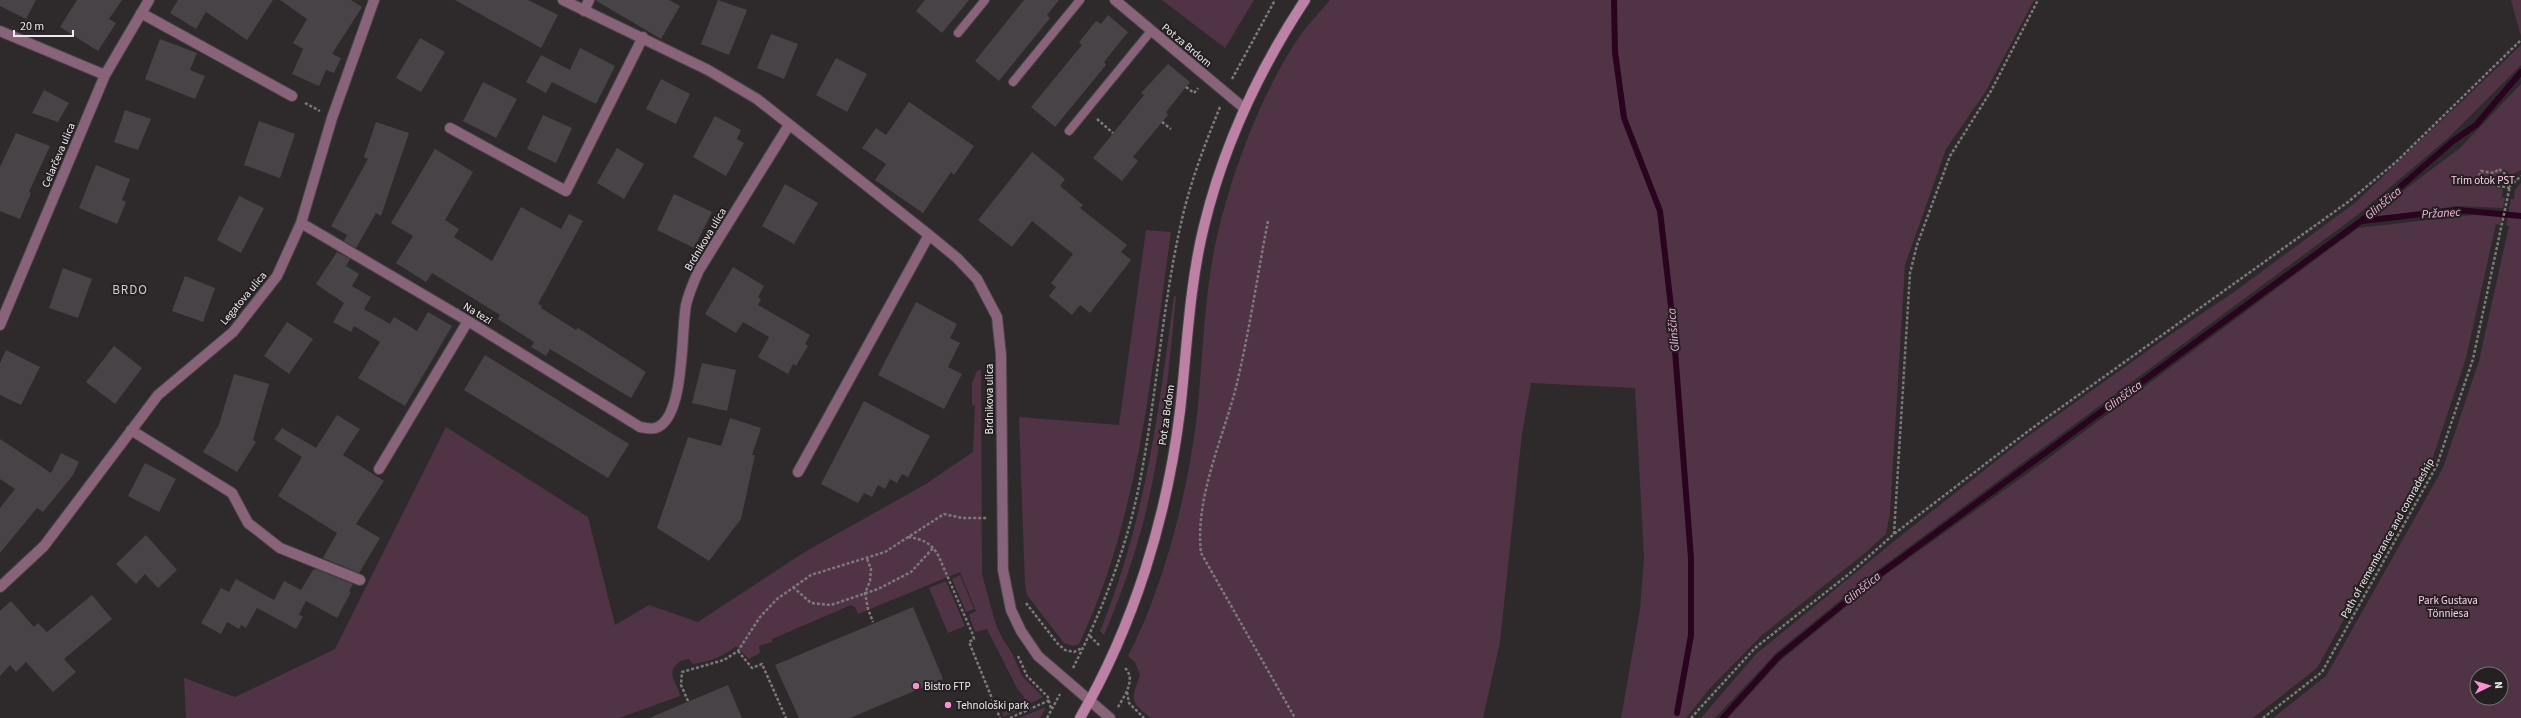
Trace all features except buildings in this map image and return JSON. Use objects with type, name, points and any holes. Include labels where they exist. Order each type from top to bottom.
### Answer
[{"type":"main road","name":"Pot za Brdom","points":[[1080,718],[1090,701],[1137,593],[1160,515],[1180,411],[1188,326],[1197,257],[1217,179],[1244,108],[1280,36],[1304,0]]},
{"type":"street","name":"Celarčeva ulica","points":[[0,325],[105,75],[149,0]]},
{"type":"street","name":"Legatova ulica","points":[[0,587],[44,546],[158,395],[233,332],[277,276],[301,223],[332,118],[374,0]]},
{"type":"street","name":"Brdnikova ulica","points":[[563,0],[643,37],[708,70],[757,99],[929,235],[957,258],[977,279],[997,317],[1001,355],[1002,518],[1005,589],[1016,622],[1032,648],[1043,661],[1110,718]]},
{"type":"street","points":[[584,11],[588,0]]},
{"type":"street","name":"Pot za Brdom","points":[[1114,0],[1244,108]]},
{"type":"street","points":[[141,13],[292,96]]},
{"type":"street","points":[[0,31],[105,75]]},
{"type":"street","points":[[450,128],[566,191],[643,37]]},
{"type":"street","name":"Brdnikova ulica","points":[[640,427],[658,427],[670,414],[679,373],[686,305],[691,288],[699,270],[789,125]]},
{"type":"street","name":"Na tezi","points":[[301,223],[468,321],[640,427]]},
{"type":"street","points":[[798,472],[929,235]]},
{"type":"street","points":[[379,469],[468,321]]},
{"type":"street","points":[[131,430],[232,493],[248,523],[280,548],[360,580]]},
{"type":"lane","points":[[958,33],[985,0]]},
{"type":"lane","points":[[1014,82],[1080,0]]},
{"type":"lane","points":[[1069,131],[1152,31]]},
{"type":"path","points":[[1234,73],[1275,0]]},
{"type":"path","points":[[1894,534],[1910,273],[1917,245],[1950,156],[1991,91],[2038,0]]},
{"type":"path","points":[[1691,718],[1755,648],[1849,574],[1894,534],[2044,420],[2234,286],[2348,202],[2396,162],[2521,40]]},
{"type":"path","points":[[292,96],[332,118]]},
{"type":"path","name":"Pot za Brdom","points":[[1078,659],[1082,648],[1090,636],[1112,583],[1136,500],[1148,439],[1164,316],[1178,237],[1195,171],[1220,106]]},
{"type":"path","points":[[1086,110],[1113,132]]},
{"type":"path","points":[[1162,122],[1171,129]]},
{"type":"path","points":[[2510,188],[2477,182],[2481,171],[2494,173],[2499,169],[2514,181]]},
{"type":"path","name":"Path of remembrance and comradeship","points":[[2263,718],[2322,672],[2437,466],[2473,359],[2504,223],[2510,188],[2514,181],[2521,176]]},
{"type":"path","points":[[1268,221],[1235,390],[1218,448],[1199,533],[1201,553],[1296,718]]},
{"type":"path","points":[[688,701],[682,685],[682,672],[718,662],[738,651],[760,617],[777,599],[811,576],[885,552],[906,537],[944,514],[967,518],[1002,518]]},
{"type":"path","points":[[906,537],[924,541],[934,548],[973,635],[974,640],[969,642],[1000,718]]},
{"type":"path","points":[[793,587],[803,599],[820,605],[831,605],[866,593],[911,572],[922,563],[934,548]]},
{"type":"path","points":[[867,559],[871,569],[870,581],[866,593],[868,609],[873,622]]},
{"type":"path","points":[[1005,589],[1025,602],[1053,639],[1065,650],[1074,652],[1082,648]]},
{"type":"path","points":[[1090,636],[1098,644]]},
{"type":"path","points":[[738,651],[752,668],[762,664],[786,718]]},
{"type":"path","points":[[1120,703],[1127,691],[1130,678],[1123,667]]},
{"type":"path","points":[[1127,691],[1129,703],[1144,718]]},
{"type":"path","points":[[1047,718],[1058,697]]},
{"type":"path","points":[[1010,718],[1050,700]]},
{"type":"green space","points":[[1162,0],[1254,0],[1225,48]]},
{"type":"green space","points":[[1330,0],[2034,0],[1986,91],[1946,149],[1905,265],[1890,513],[1886,534],[1865,553],[1762,635],[1710,688],[1686,718],[1621,718],[1640,610],[1644,558],[1635,388],[1531,383],[1522,433],[1500,642],[1483,718],[1151,718],[1135,703],[1135,689],[1140,675],[1135,662],[1128,656],[1153,600],[1173,538],[1181,507],[1197,415],[1210,275],[1223,214],[1244,147],[1273,82],[1288,54],[1305,29]]},
{"type":"green space","points":[[2511,0],[2521,0],[2521,36]]},
{"type":"green space","points":[[2521,45],[2521,65],[2447,139],[2356,216],[1871,575],[1777,652],[1715,718],[1701,718],[1756,654],[1903,534],[2024,439],[2164,339],[2234,292],[2356,202]]},
{"type":"green space","name":"Trim otok PST","points":[[2521,84],[2521,170],[2511,175],[2504,169],[2498,176],[2495,187],[2503,189],[2502,197],[2505,198],[2503,208],[2458,206],[2377,217],[2375,212],[2460,148]]},
{"type":"green space","name":"Park Gustava Tönniesa","points":[[2521,183],[2521,718],[2273,718],[2326,676],[2443,468],[2479,361],[2509,226],[2506,225],[2511,199],[2514,199],[2515,190]]},
{"type":"green space","points":[[2489,213],[2502,215],[2500,225],[2496,224],[2466,358],[2431,463],[2317,668],[2253,718],[1728,718],[1780,661],[1881,578],[2042,463],[2358,228]]},
{"type":"green space","points":[[1146,230],[1171,232],[1149,390],[1140,442],[1130,494],[1100,595],[1079,644],[1073,646],[1064,643],[1027,595],[1025,584],[1019,417],[1119,425]]},
{"type":"green space","points":[[1174,296],[1176,296],[1167,386],[1154,476],[1148,505],[1136,547],[1124,585],[1104,635],[1100,631],[1116,589],[1129,548],[1148,466],[1156,425]]},
{"type":"green space","points":[[981,369],[982,574],[995,622],[1002,638],[1012,653],[1022,676],[1043,697],[1004,717],[1002,713],[1020,706],[1024,697],[1018,690],[987,629],[975,632],[969,615],[976,611],[960,572],[858,614],[855,607],[851,605],[772,639],[772,642],[759,646],[760,653],[749,659],[736,646],[721,656],[705,661],[693,664],[689,659],[682,660],[676,665],[672,673],[680,696],[619,718],[186,718],[184,678],[235,697],[335,649],[446,427],[588,517],[615,625],[649,605],[698,622],[803,553],[926,484],[973,452],[975,406],[972,405],[972,383],[977,371]]},
{"type":"green space","points":[[960,575],[974,609],[966,612],[952,579]]},
{"type":"green space","points":[[946,581],[965,626],[948,633],[929,588]]},
{"type":"green space","points":[[1046,707],[1040,718],[1019,718]]},
{"type":"waterway","name":"Glinščica","points":[[1614,0],[1615,52],[1624,118],[1660,211],[1673,324],[1691,558],[1691,635],[1677,713]]},
{"type":"waterway","name":"Glinščica","points":[[1723,718],[1778,657],[1880,574],[2361,221],[2453,141],[2476,125],[2521,72]]},
{"type":"waterway","name":"Pržanec","points":[[2362,221],[2457,210],[2521,216]]},
{"type":"place","name":"Bistro FTP","points":[[916,686]]},
{"type":"place","name":"Tehnološki park","points":[[948,705]]},
{"type":"district","name":"BRDO","points":[[130,289]]}]
